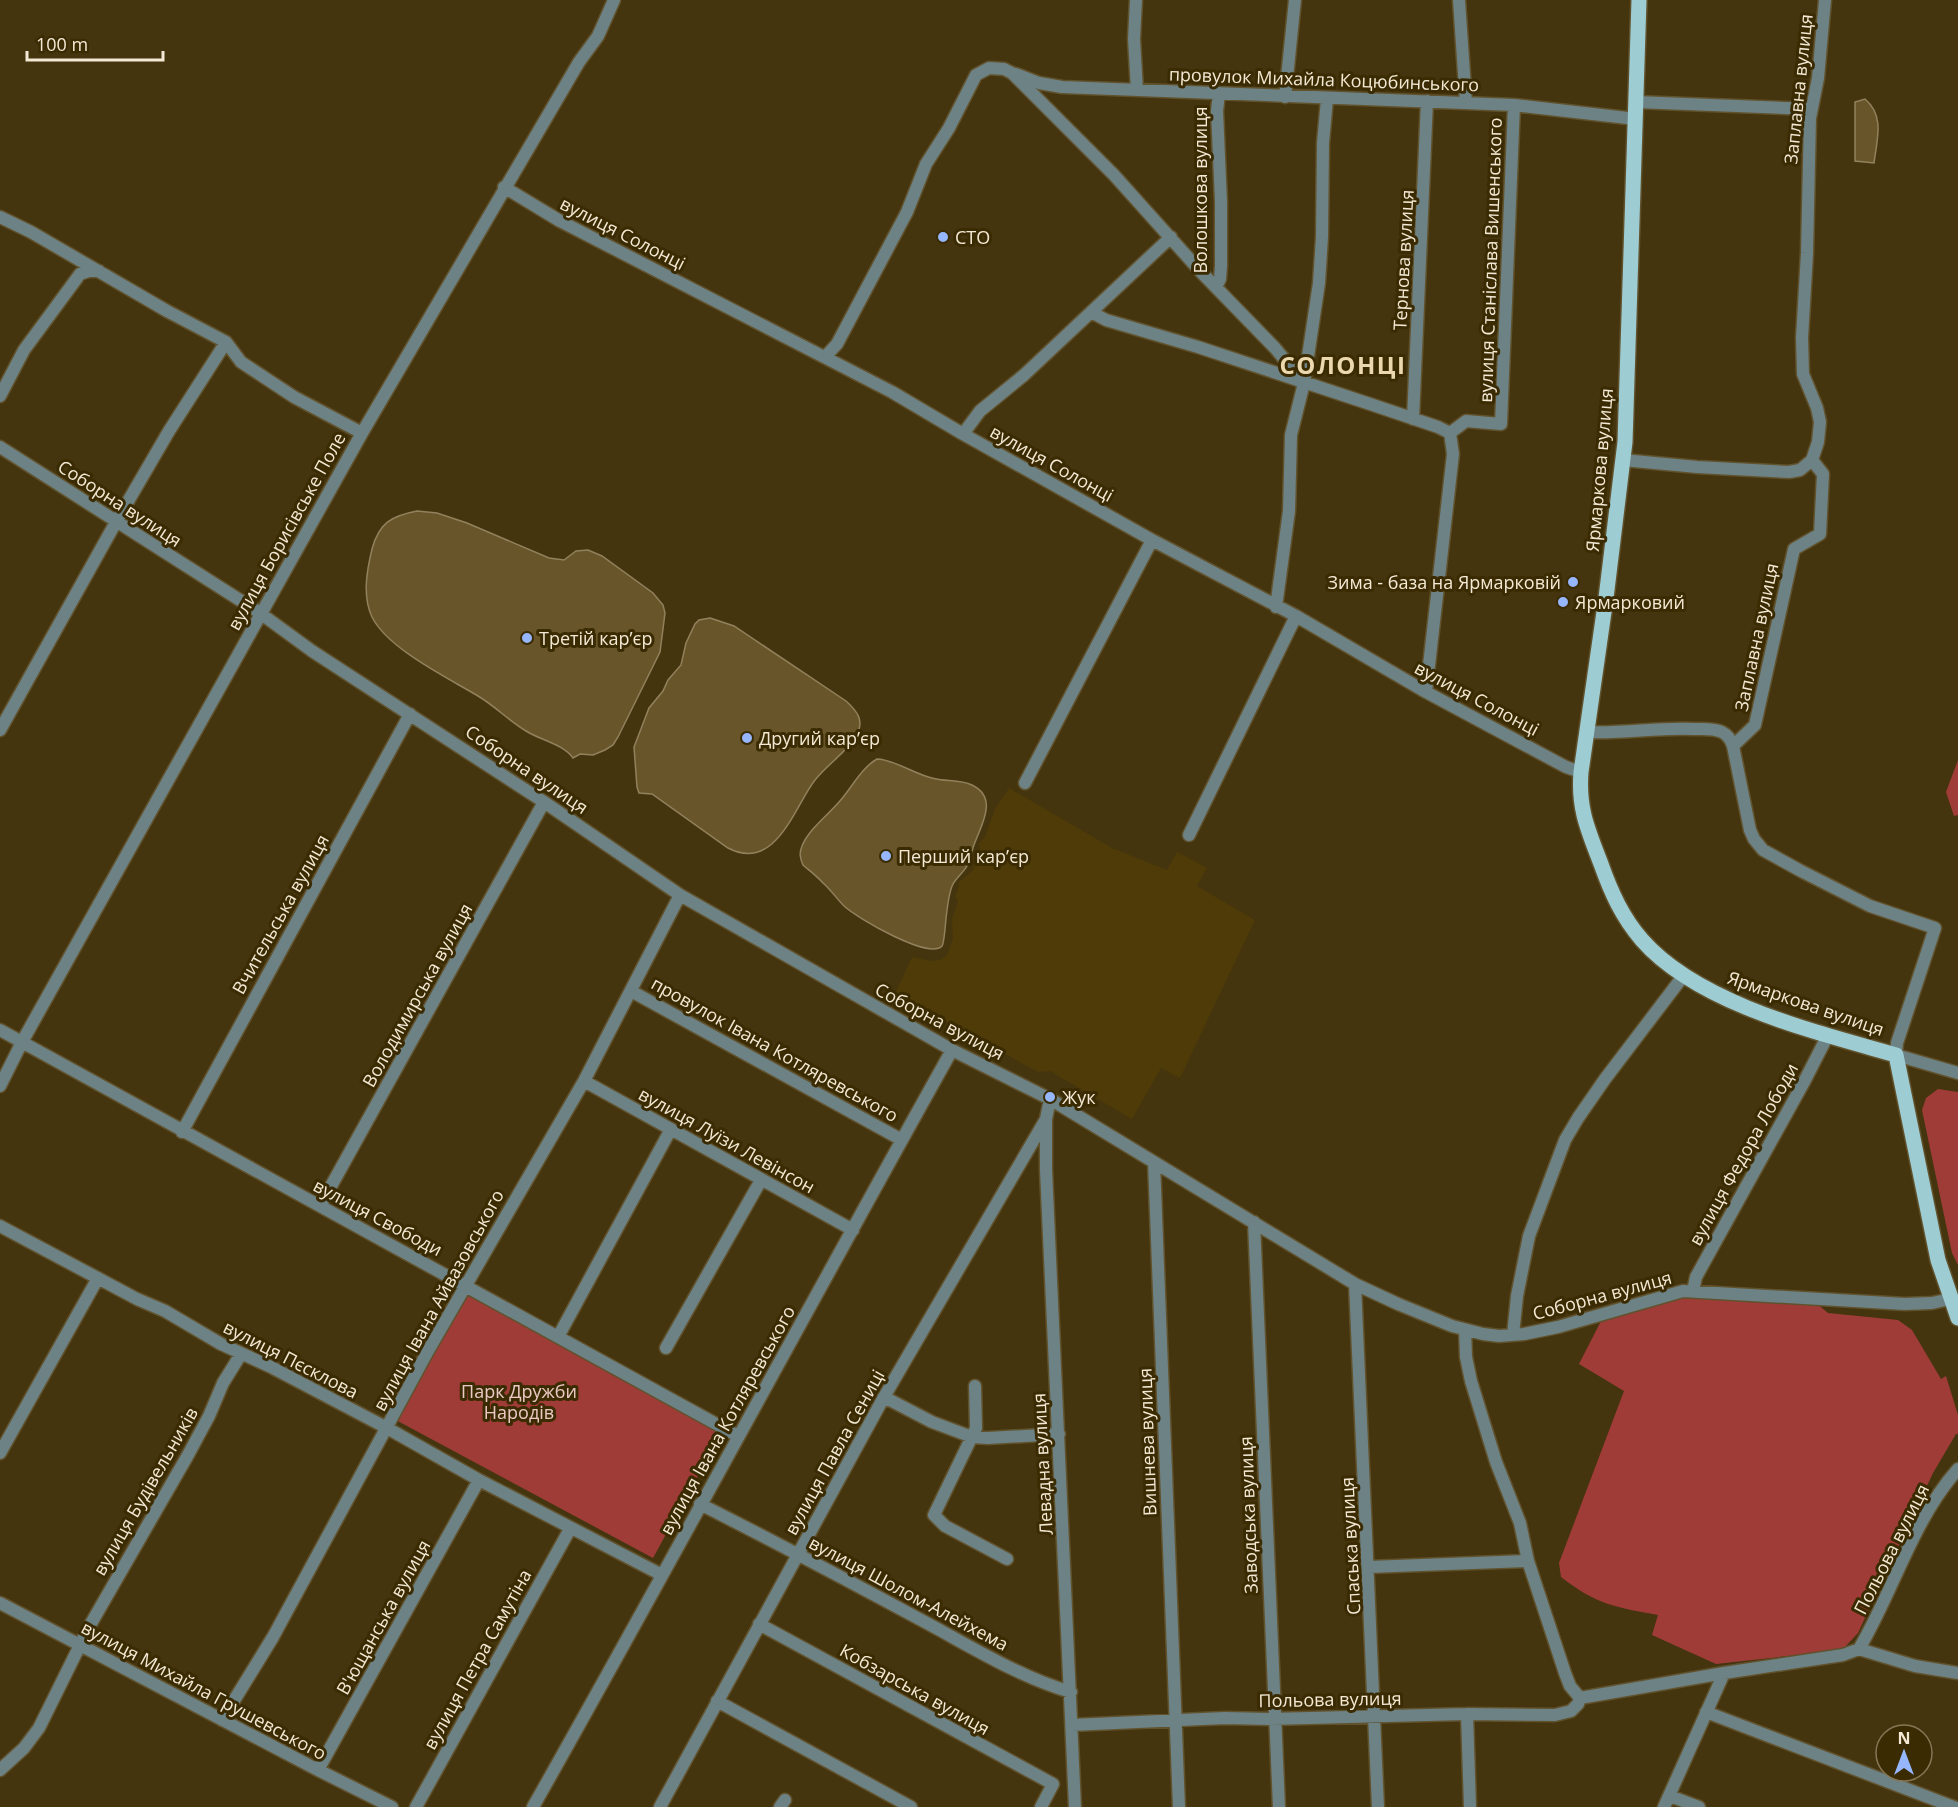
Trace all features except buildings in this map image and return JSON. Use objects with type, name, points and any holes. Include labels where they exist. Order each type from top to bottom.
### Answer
[{"type":"main road","name":"Ярмаркова вулиця","points":[[1639,0],[1623,460],[1581,772],[1582,812],[1625,917],[1646,944],[1662,959],[1684,975],[1742,1005],[1828,1035],[1896,1055]]},
{"type":"main road","points":[[1896,1055],[1934,1240],[1958,1318]]},
{"type":"street","name":"вулиця Борисівське Поле","points":[[0,1086],[22,1042],[362,433],[504,188],[579,62],[598,36],[614,0]]},
{"type":"street","points":[[1136,0],[1134,39],[1137,90]]},
{"type":"street","points":[[1285,97],[1295,0]]},
{"type":"street","points":[[1459,0],[1466,103]]},
{"type":"street","name":"Заплавна вулиця","points":[[1733,746],[1755,725],[1794,549],[1820,534],[1823,474],[1812,460],[1818,442],[1820,422],[1803,374],[1802,355],[1811,109],[1819,66],[1825,0]]},
{"type":"street","name":"провулок Михайла Коцюбинського","points":[[825,357],[837,344],[907,212],[926,165],[949,128],[973,80],[979,72],[989,68],[1004,69],[1039,83],[1062,87],[1514,105],[1636,119]]},
{"type":"street","name":"Волошкова вулиця","points":[[1012,73],[1084,145],[1275,348],[1304,383]]},
{"type":"street","name":"Волошкова вулиця","points":[[1216,286],[1220,279],[1221,266],[1217,111],[1219,93]]},
{"type":"street","points":[[1276,607],[1289,511],[1291,435],[1304,383],[1318,283],[1322,237],[1323,143],[1327,99]]},
{"type":"street","name":"Тернова вулиця","points":[[1413,419],[1427,101]]},
{"type":"street","points":[[1636,102],[1811,109]]},
{"type":"street","name":"вулиця Станіслава Вишенського","points":[[1450,434],[1466,421],[1501,424],[1514,105]]},
{"type":"street","name":"вулиця Солонці","points":[[504,188],[560,222],[900,396],[1152,540],[1296,616],[1426,692],[1566,767],[1581,772]]},
{"type":"street","points":[[0,217],[31,232],[226,342],[242,362],[294,397],[362,433]]},
{"type":"street","points":[[963,434],[975,416],[1024,375],[1170,237]]},
{"type":"street","points":[[0,396],[24,350],[80,274],[99,271]]},
{"type":"street","points":[[1091,312],[1107,320],[1198,346],[1413,419],[1450,434],[1453,454],[1426,692]]},
{"type":"street","points":[[0,730],[169,431],[226,342]]},
{"type":"street","name":"Соборна вулиця","points":[[0,447],[260,614],[312,651],[544,802],[680,895],[952,1050],[1050,1099],[1356,1284],[1434,1320],[1491,1335],[1514,1335],[1558,1327],[1665,1295],[1693,1291],[1905,1305],[1932,1303],[1952,1295]]},
{"type":"street","points":[[1623,460],[1676,466],[1789,472],[1800,470],[1812,460]]},
{"type":"street","points":[[1025,783],[1152,540]]},
{"type":"street","points":[[1189,835],[1296,616]]},
{"type":"street","name":"Вчительська вулиця","points":[[182,1132],[410,714]]},
{"type":"street","points":[[1587,732],[1609,733],[1660,728],[1708,729],[1727,735],[1733,746],[1750,830],[1763,850],[1870,906],[1935,928],[1900,1033],[1896,1055]]},
{"type":"street","name":"Володимирська вулиця","points":[[320,1206],[544,802]]},
{"type":"street","name":"вулиця Івана Айвазовського","points":[[222,1720],[273,1637],[428,1351],[584,1081],[680,895]]},
{"type":"street","points":[[1514,1335],[1518,1296],[1529,1236],[1565,1140],[1605,1079],[1684,975]]},
{"type":"street","name":"провулок Івана Котляревського","points":[[631,991],[902,1140]]},
{"type":"street","name":"вулиця Свободи","points":[[0,1030],[738,1436]]},
{"type":"street","name":"вулиця Федора Лободи","points":[[1693,1291],[1696,1277],[1828,1035]]},
{"type":"street","name":"вулиця Івана Котляревського","points":[[533,1807],[952,1050]]},
{"type":"street","name":"Ярмаркова вулиця","points":[[1896,1055],[1958,1072]]},
{"type":"street","name":"вулиця Луїзи Левінсон","points":[[584,1081],[853,1230]]},
{"type":"street","points":[[1046,1119],[1050,1099]]},
{"type":"street","name":"вулиця Павла Сениці","points":[[660,1807],[884,1398],[1046,1119]]},
{"type":"street","name":"Левадна вулиця","points":[[1046,1119],[1046,1170],[1075,1807]]},
{"type":"street","points":[[558,1336],[671,1129]]},
{"type":"street","name":"Вишнева вулиця","points":[[1154,1162],[1179,1807]]},
{"type":"street","points":[[666,1348],[761,1180]]},
{"type":"street","name":"Заводська вулиця","points":[[1254,1222],[1279,1807]]},
{"type":"street","name":"вулиця Пєсклова","points":[[0,1226],[137,1299],[165,1311],[241,1354],[271,1367],[387,1428],[570,1529],[662,1575]]},
{"type":"street","points":[[0,1453],[98,1278]]},
{"type":"street","name":"Спаська вулиця","points":[[1356,1284],[1378,1807]]},
{"type":"street","points":[[1465,1330],[1466,1357],[1471,1381],[1496,1462],[1520,1523],[1528,1561],[1565,1672],[1570,1686],[1580,1698]]},
{"type":"street","name":"вулиця Будівельників","points":[[0,1770],[35,1735],[79,1645],[199,1436],[223,1383],[241,1354]]},
{"type":"street","points":[[975,1386],[976,1422],[972,1437],[934,1515],[945,1526],[1007,1559]]},
{"type":"street","points":[[884,1398],[933,1422],[972,1437],[1059,1434]]},
{"type":"street","name":"Польова вулиця","points":[[1072,1725],[1175,1720],[1560,1714],[1575,1708],[1580,1698],[1843,1654],[1859,1649],[1922,1521],[1937,1495],[1958,1468]]},
{"type":"street","name":"В'ющанська вулиця","points":[[318,1770],[479,1480]]},
{"type":"street","name":"вулиця Шолом-Алейхема","points":[[700,1504],[993,1658],[1045,1683],[1071,1692]]},
{"type":"street","name":"вулиця Петра Самутіна","points":[[416,1807],[570,1529]]},
{"type":"street","points":[[1369,1567],[1528,1561]]},
{"type":"street","name":"вулиця Михайла Грушевського","points":[[0,1603],[392,1807]]},
{"type":"street","name":"Кобзарська вулиця","points":[[759,1624],[1053,1784]]},
{"type":"street","points":[[1859,1649],[1915,1666],[1958,1673]]},
{"type":"street","points":[[1699,1807],[1667,1801],[1724,1673]]},
{"type":"street","points":[[717,1701],[911,1807]]},
{"type":"street","points":[[1706,1712],[1954,1807]]},
{"type":"street","points":[[1467,1714],[1470,1807]]},
{"type":"street","points":[[1041,1807],[1053,1784],[1074,1780]]},
{"type":"shaded area","points":[[1865,99],[1877,120],[1878,137],[1874,163],[1855,161],[1855,102]]},
{"type":"shaded area","name":"Третій кар’єр","points":[[417,511],[437,513],[467,523],[549,558],[564,560],[576,551],[588,550],[602,556],[653,593],[663,605],[665,613],[660,652],[613,745],[593,755],[580,754],[573,758],[563,749],[526,731],[484,700],[420,662],[380,629],[372,617],[366,592],[372,549],[378,533],[387,522],[400,515]]},
{"type":"shaded area","name":"Другий кар’єр","points":[[710,618],[734,626],[846,701],[857,713],[860,721],[857,736],[815,780],[782,834],[771,845],[759,852],[745,853],[728,848],[652,794],[639,793],[637,787],[634,747],[649,708],[681,665],[686,643],[695,624],[699,620]]},
{"type":"shaded area","name":"Перший кар’єр","points":[[877,759],[890,761],[932,778],[967,783],[980,790],[985,797],[984,821],[968,864],[950,891],[943,943],[935,949],[909,943],[893,936],[851,912],[803,865],[801,860],[801,849],[809,834],[839,802],[861,773]]},
{"type":"shaded area","points":[[1009,788],[1112,848],[1167,870],[1177,852],[1207,868],[1197,886],[1255,920],[1180,1078],[1161,1068],[1132,1119],[1050,1071],[1038,1072],[895,994],[912,957],[931,961],[940,960],[947,955],[953,939],[952,919],[958,901],[955,896],[959,882],[973,870],[980,849],[979,843],[985,837],[995,809]]},
{"type":"green space","points":[[1958,760],[1958,815],[1954,816],[1946,792]]},
{"type":"green space","points":[[1938,1089],[1958,1092],[1958,1265],[1952,1253],[1922,1110],[1926,1098]]},
{"type":"green space","name":"Парк Дружби Народів","points":[[467,1288],[724,1428],[653,1558],[394,1419]]},
{"type":"green space","points":[[1682,1295],[1815,1302],[1828,1313],[1898,1320],[1912,1330],[1941,1379],[1946,1376],[1958,1415],[1958,1434],[1933,1473],[1858,1633],[1845,1647],[1824,1652],[1716,1664],[1652,1635],[1658,1615],[1607,1604],[1585,1594],[1561,1577],[1559,1563],[1624,1391],[1579,1364],[1601,1321]]},
{"type":"place","name":"СТО","points":[[943,237]]},
{"type":"place","name":"Зима - база на Ярмарковій","points":[[1573,582]]},
{"type":"place","name":"Ярмарковий","points":[[1563,602]]},
{"type":"place","name":"Третій кар’єр","points":[[527,638]]},
{"type":"place","name":"Другий кар’єр","points":[[747,738]]},
{"type":"place","name":"Перший кар’єр","points":[[886,856]]},
{"type":"place","name":"Жук","points":[[1050,1097]]},
{"type":"district","name":"СОЛОНЦІ","points":[[1343,364]]}]
